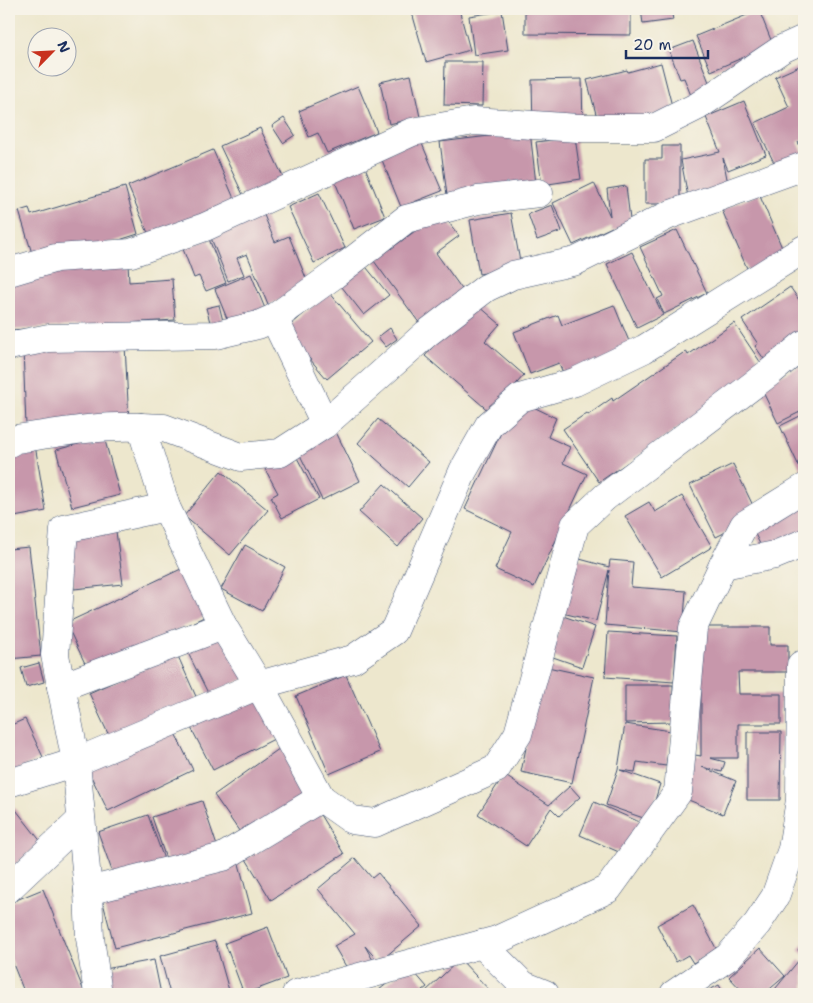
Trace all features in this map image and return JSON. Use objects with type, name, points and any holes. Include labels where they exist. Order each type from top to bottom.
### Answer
[{"type":"street","points":[[9,272],[56,258],[131,253],[149,247],[205,227],[412,132],[474,121],[578,128],[654,128],[698,106],[782,49],[804,40]]},
{"type":"street","points":[[9,443],[16,439],[123,426],[164,428],[241,457],[280,453],[325,424],[426,334],[486,288],[513,275],[576,261],[669,214],[804,166]]},
{"type":"street","points":[[9,346],[49,338],[216,335],[258,325],[274,318],[334,275],[406,219],[478,200],[539,193]]},
{"type":"street","points":[[9,783],[76,762],[259,685],[353,659],[394,631],[463,471],[489,425],[520,398],[575,382],[644,349],[804,249]]},
{"type":"street","points":[[274,318],[325,424]]},
{"type":"street","points":[[141,427],[166,507],[223,626],[259,685],[320,798],[352,820],[375,823],[496,769],[518,734],[575,525],[605,497],[769,373],[804,344]]},
{"type":"street","points":[[296,994],[496,940],[608,889],[678,792],[693,628],[723,565],[744,525],[804,488]]},
{"type":"street","points":[[98,994],[90,938],[88,891],[76,762],[55,655],[64,529],[166,507]]},
{"type":"street","points":[[723,565],[775,555],[804,543]]},
{"type":"street","points":[[61,687],[223,626]]},
{"type":"street","points":[[674,994],[728,957],[757,924],[775,897],[792,849],[800,800],[801,665]]},
{"type":"street","points":[[88,891],[223,857],[320,798]]},
{"type":"street","points":[[9,888],[81,820]]},
{"type":"street","points":[[482,944],[528,991]]},
{"type":"building","points":[[411,9],[459,9],[470,50],[426,62]]},
{"type":"building","points":[[525,9],[631,9],[631,35],[525,34]]},
{"type":"building","points":[[641,9],[671,9],[673,20],[643,24]]},
{"type":"building","points":[[759,10],[773,45],[711,71],[696,36]]},
{"type":"building","points":[[502,11],[508,50],[474,55],[469,16]]},
{"type":"building","points":[[693,41],[712,90],[692,98],[684,78],[680,79],[669,50]]},
{"type":"building","points":[[445,62],[483,62],[482,106],[444,105]]},
{"type":"building","points":[[661,63],[673,110],[600,129],[587,80]]},
{"type":"building","points":[[804,64],[804,139],[798,142],[804,155],[777,169],[755,123],[789,107],[775,77]]},
{"type":"building","points":[[411,75],[420,117],[389,124],[380,82]]},
{"type":"building","points":[[582,79],[583,130],[533,131],[532,80]]},
{"type":"building","points":[[358,86],[377,132],[327,153],[318,133],[309,137],[299,111]]},
{"type":"building","points":[[744,101],[766,155],[728,170],[723,158],[729,189],[688,197],[681,160],[720,152],[706,117]]},
{"type":"building","points":[[284,118],[295,135],[283,143],[272,126]]},
{"type":"building","points":[[260,128],[285,181],[245,199],[220,146]]},
{"type":"building","points":[[530,131],[536,184],[447,195],[440,142]]},
{"type":"building","points":[[575,137],[581,179],[542,185],[536,142]]},
{"type":"building","points":[[420,139],[442,191],[401,207],[380,155]]},
{"type":"building","points":[[662,146],[680,146],[680,204],[645,204],[645,159],[662,159]]},
{"type":"building","points":[[213,150],[236,203],[151,240],[128,186]]},
{"type":"building","points":[[363,162],[385,217],[354,229],[332,174]]},
{"type":"building","points":[[594,183],[610,216],[607,189],[626,186],[631,228],[612,231],[612,227],[573,245],[553,203]]},
{"type":"building","points":[[125,187],[138,234],[94,248],[35,263],[19,211],[29,208],[31,215]]},
{"type":"building","points":[[319,193],[345,248],[314,263],[288,207]]},
{"type":"building","points":[[759,194],[786,257],[749,273],[722,210]]},
{"type":"building","points":[[552,205],[562,231],[537,240],[528,214]]},
{"type":"building","points":[[441,212],[459,236],[436,253],[464,292],[420,324],[374,261]]},
{"type":"building","points":[[511,213],[521,267],[479,274],[470,220]]},
{"type":"building","points":[[264,215],[275,242],[289,236],[310,288],[268,305],[247,254],[237,258],[244,275],[228,281],[211,238]]},
{"type":"building","points":[[677,230],[707,293],[664,314],[657,299],[663,296],[640,247]]},
{"type":"building","points":[[209,239],[226,283],[206,291],[199,276],[194,278],[183,249]]},
{"type":"building","points":[[632,252],[663,315],[637,328],[607,264]]},
{"type":"building","points":[[362,262],[389,295],[364,315],[338,282]]},
{"type":"building","points":[[128,264],[129,282],[172,279],[175,320],[9,330],[9,271]]},
{"type":"building","points":[[251,274],[266,311],[230,326],[215,289]]},
{"type":"building","points":[[790,287],[804,307],[804,335],[766,362],[755,346],[758,344],[742,320]]},
{"type":"building","points":[[329,292],[371,342],[327,379],[285,330]]},
{"type":"building","points":[[472,300],[500,324],[485,341],[524,375],[491,413],[425,356]]},
{"type":"building","points":[[219,305],[224,325],[212,329],[206,308]]},
{"type":"building","points":[[614,305],[633,351],[565,378],[559,363],[530,374],[514,332],[558,315],[562,325]]},
{"type":"building","points":[[734,323],[765,369],[599,482],[563,429],[587,413],[588,415],[612,398],[613,401],[686,351],[688,355]]},
{"type":"building","points":[[390,328],[397,339],[386,347],[378,337]]},
{"type":"building","points":[[125,345],[129,422],[26,426],[23,349]]},
{"type":"building","points":[[804,365],[804,410],[778,423],[760,386]]},
{"type":"building","points":[[517,399],[556,418],[548,437],[570,447],[563,463],[587,474],[534,587],[495,569],[512,532],[465,509]]},
{"type":"building","points":[[804,414],[804,477],[780,426]]},
{"type":"building","points":[[378,419],[429,462],[408,487],[358,443]]},
{"type":"building","points":[[336,432],[360,481],[322,500],[298,451]]},
{"type":"building","points":[[104,437],[120,495],[72,507],[56,450]]},
{"type":"building","points":[[35,445],[46,511],[9,518],[9,449]]},
{"type":"building","points":[[295,454],[319,499],[282,518],[271,497],[278,493],[265,469]]},
{"type":"building","points":[[733,464],[758,516],[716,537],[690,485]]},
{"type":"building","points":[[221,471],[268,510],[230,555],[184,516]]},
{"type":"building","points":[[384,484],[422,518],[398,547],[359,512]]},
{"type":"building","points":[[682,496],[712,547],[662,577],[625,516],[649,502],[655,512]]},
{"type":"building","points":[[804,504],[804,536],[766,556],[753,530]]},
{"type":"building","points":[[115,524],[123,584],[74,589],[67,529]]},
{"type":"building","points":[[245,545],[285,567],[262,611],[221,589]]},
{"type":"building","points":[[29,547],[41,656],[9,659],[9,549]]},
{"type":"building","points":[[576,558],[609,567],[610,560],[633,562],[631,587],[686,591],[683,632],[605,625],[609,570],[596,621],[562,613]]},
{"type":"building","points":[[181,569],[204,617],[89,672],[66,623]]},
{"type":"building","points":[[563,616],[595,627],[582,667],[550,656]]},
{"type":"building","points":[[701,627],[770,627],[770,645],[788,645],[788,672],[738,672],[739,694],[781,694],[781,724],[738,724],[738,758],[710,758],[725,762],[722,772],[702,767],[736,781],[723,814],[681,797],[695,755],[701,756]]},
{"type":"building","points":[[228,631],[250,676],[209,695],[187,651]]},
{"type":"building","points":[[608,632],[677,636],[674,682],[605,677]]},
{"type":"building","points":[[177,654],[198,701],[111,740],[89,693]]},
{"type":"building","points":[[39,663],[44,682],[26,687],[21,668]]},
{"type":"building","points":[[543,666],[594,677],[572,783],[521,772]]},
{"type":"building","points":[[346,675],[380,752],[329,774],[296,696]]},
{"type":"building","points":[[625,685],[673,685],[673,722],[625,723]]},
{"type":"building","points":[[255,688],[280,736],[213,770],[188,722]]},
{"type":"building","points":[[25,719],[43,757],[9,774],[9,726]]},
{"type":"building","points":[[625,724],[671,731],[666,766],[637,762],[635,772],[620,770],[660,784],[649,820],[606,805],[618,769]]},
{"type":"building","points":[[173,729],[193,770],[108,811],[88,770]]},
{"type":"building","points":[[747,732],[781,732],[780,800],[747,800]]},
{"type":"building","points":[[283,746],[313,790],[244,838],[214,795]]},
{"type":"building","points":[[504,775],[549,805],[570,786],[580,797],[559,816],[551,808],[526,846],[478,814]]},
{"type":"building","points":[[9,801],[42,843],[9,869]]},
{"type":"building","points":[[202,801],[219,852],[169,868],[152,817]]},
{"type":"building","points":[[594,802],[642,823],[628,856],[580,835]]},
{"type":"building","points":[[319,813],[344,854],[271,900],[246,859]]},
{"type":"building","points":[[148,815],[165,862],[115,879],[98,832]]},
{"type":"building","points":[[355,858],[372,878],[378,873],[422,926],[379,962],[365,946],[374,962],[351,975],[334,946],[355,934],[318,889]]},
{"type":"building","points":[[238,860],[252,913],[115,948],[101,895]]},
{"type":"building","points":[[43,889],[85,994],[25,994],[9,954],[9,903]]},
{"type":"building","points":[[693,905],[717,950],[693,963],[688,955],[676,962],[657,925]]},
{"type":"building","points":[[268,927],[287,978],[244,994],[225,943]]},
{"type":"building","points":[[215,941],[230,994],[170,994],[160,956]]},
{"type":"building","points":[[804,942],[804,955],[798,950]]},
{"type":"building","points":[[760,948],[785,976],[764,994],[745,994],[729,977]]},
{"type":"building","points":[[460,959],[493,994],[421,994],[424,993]]},
{"type":"building","points":[[154,960],[161,994],[110,994],[105,969]]},
{"type":"building","points":[[799,960],[804,964],[804,994],[771,994]]},
{"type":"building","points":[[409,966],[427,987],[418,994],[374,994]]},
{"type":"building","points":[[719,985],[724,994],[701,994]]}]
